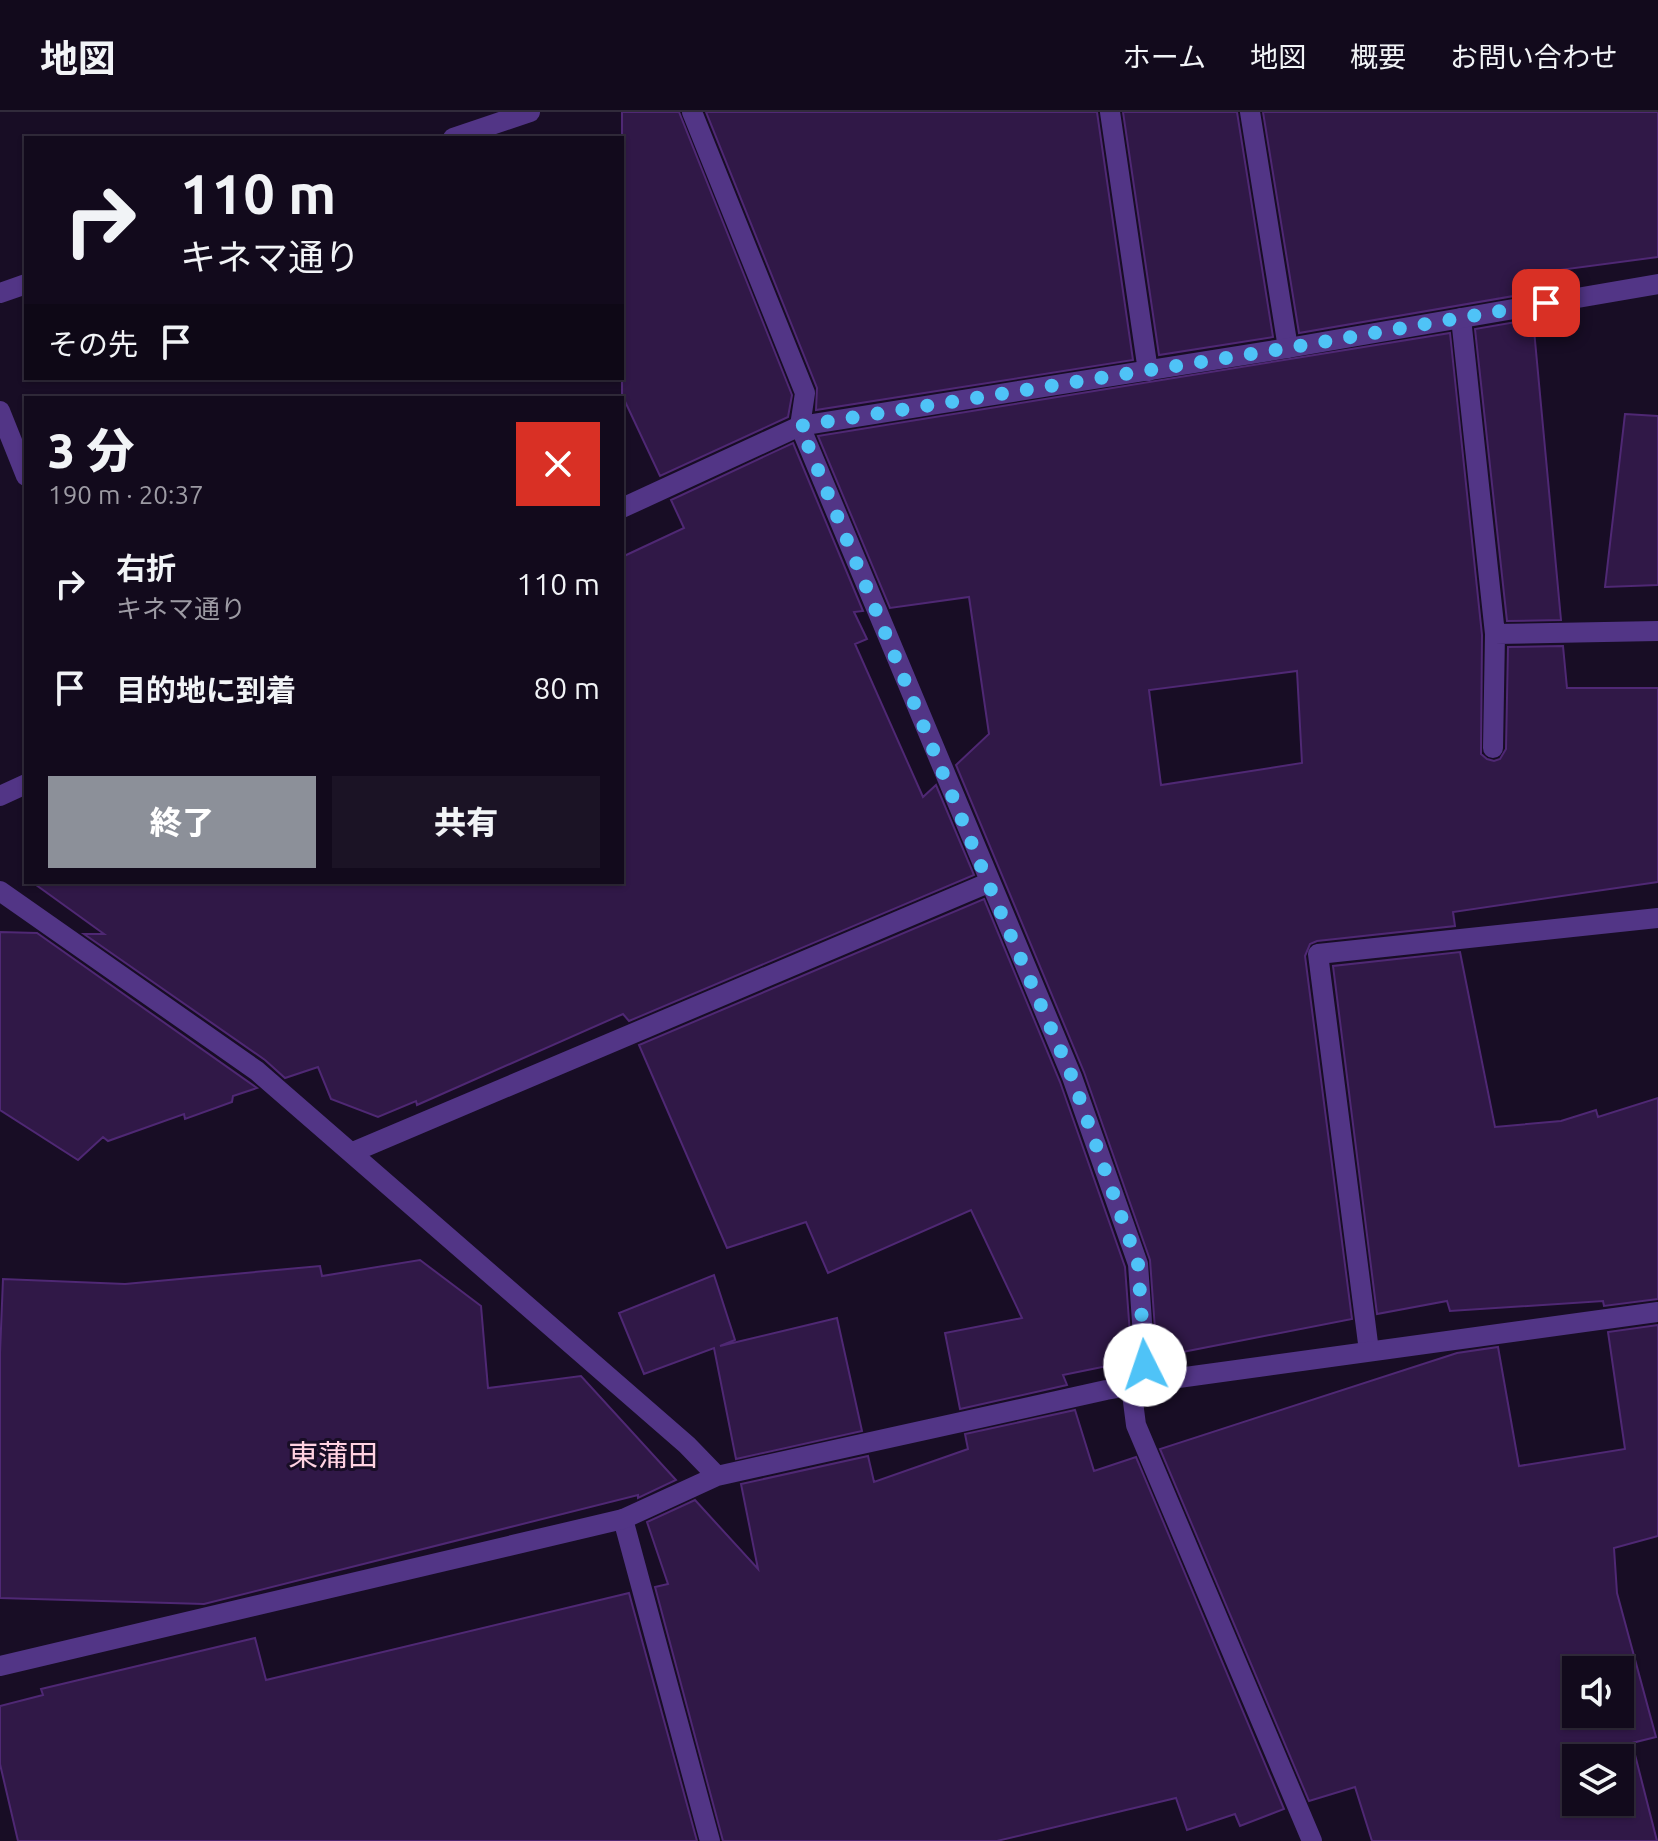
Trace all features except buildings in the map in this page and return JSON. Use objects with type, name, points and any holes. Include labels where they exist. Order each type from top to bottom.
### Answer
[{"type":"street","points":[[459,136],[530,112]]},
{"type":"street","points":[[692,112],[805,393],[800,426],[988,883],[1072,1077],[1138,1264],[1145,1365],[1131,1386],[1136,1425],[1306,1840]]},
{"type":"street","points":[[1110,112],[1148,371]]},
{"type":"street","points":[[1250,112],[1288,348]]},
{"type":"street","points":[[624,507],[800,426],[1288,348],[1658,284]]},
{"type":"street","points":[[0,293],[24,285]]},
{"type":"street","points":[[1461,318],[1495,634],[1493,748]]},
{"type":"street","points":[[0,411],[24,471]]},
{"type":"street","points":[[1495,634],[1658,631]]},
{"type":"street","points":[[0,796],[24,785]]},
{"type":"street","points":[[353,1152],[988,883]]},
{"type":"street","points":[[0,891],[257,1071],[687,1445],[717,1476]]},
{"type":"street","points":[[1369,1351],[1318,954],[1658,918]]},
{"type":"street","points":[[0,1666],[623,1519],[717,1476],[1131,1386],[1658,1312]]},
{"type":"street","points":[[623,1519],[710,1841]]},
{"type":"district","name":"東蒲田","points":[[333,1455]]},
{"type":"route","points":[[1145,1365],[1138,1264],[1072,1077],[988,883],[800,426],[1288,348],[1546,303]]}]
